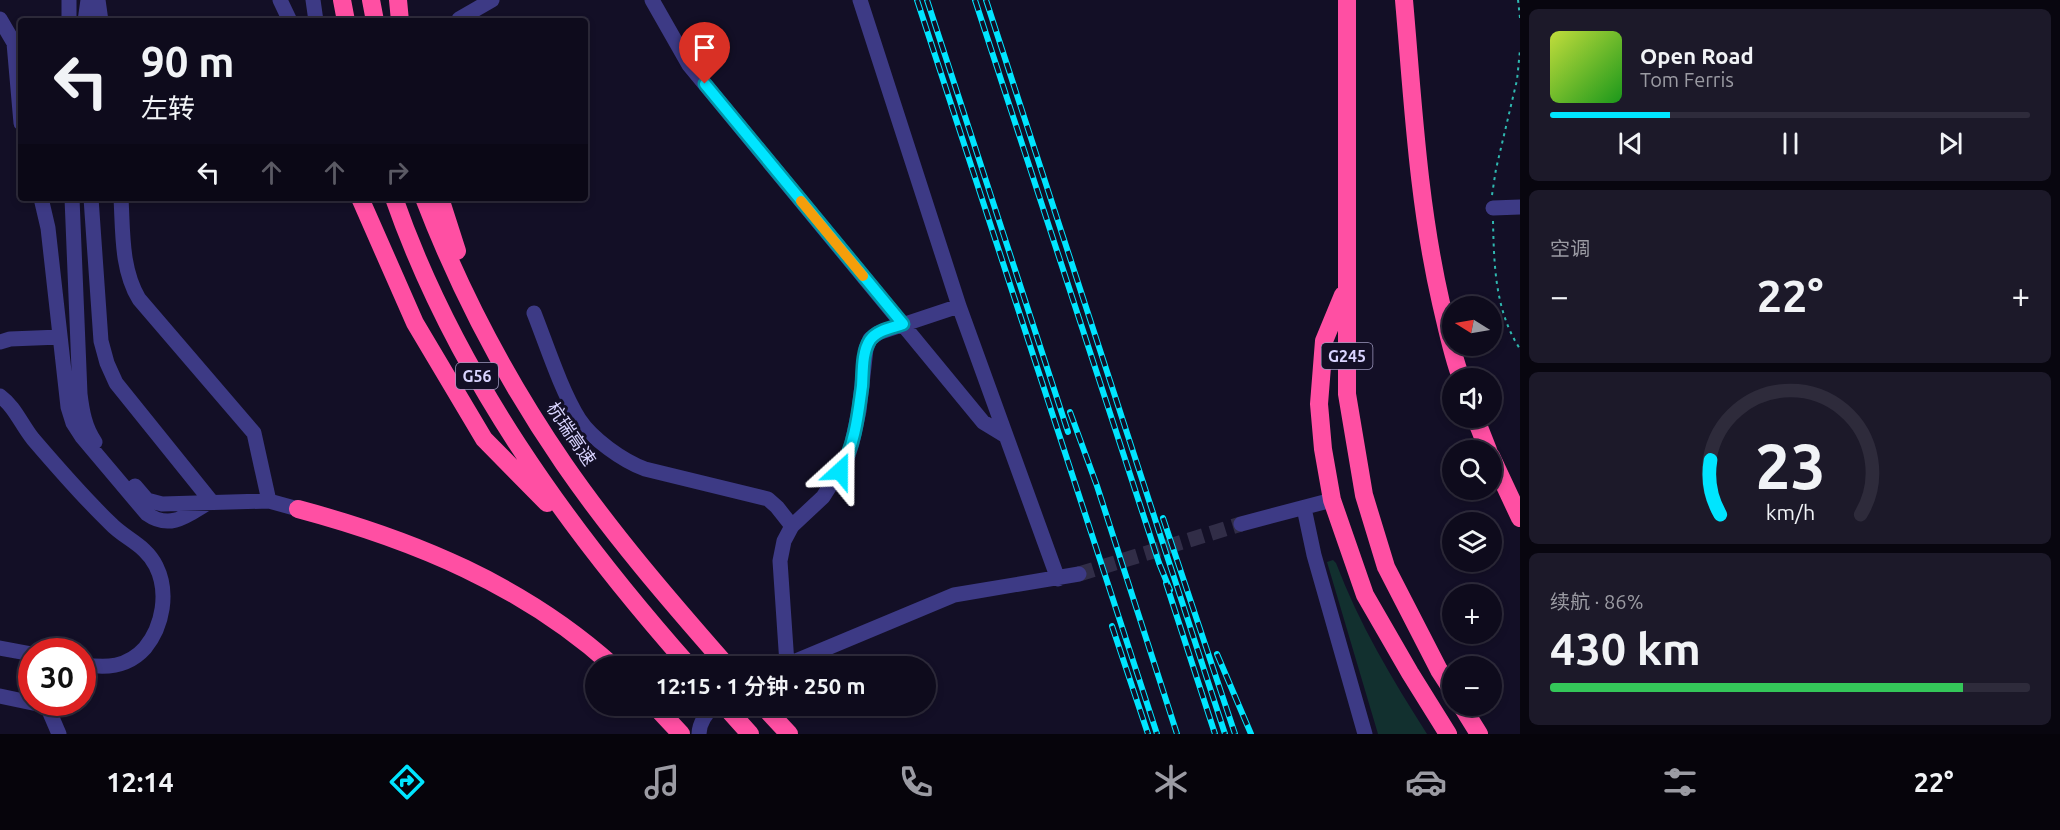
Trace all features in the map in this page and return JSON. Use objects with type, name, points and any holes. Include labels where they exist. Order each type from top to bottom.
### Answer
[{"type":"highway","points":[[342,0],[345,18]]},
{"type":"highway","points":[[371,0],[374,18]]},
{"type":"highway","points":[[398,0],[400,18]]},
{"type":"highway","name":"G245","points":[[1347,0],[1347,394],[1364,495],[1386,567],[1442,675]]},
{"type":"highway","points":[[1404,0],[1418,174],[1428,237],[1457,368]]},
{"type":"highway","points":[[361,201],[415,324],[484,439],[585,540]]},
{"type":"highway","name":"G56","points":[[395,201],[431,289],[485,390],[541,479],[585,540],[681,656]]},
{"type":"highway","name":"杭瑞高速","points":[[425,201],[456,275],[490,343],[525,404],[565,465],[608,522],[718,656]]},
{"type":"highway","points":[[441,201],[490,343]]},
{"type":"highway","points":[[1347,288],[1324,341],[1319,404],[1323,449],[1332,500],[1365,594],[1448,734]]},
{"type":"highway","points":[[1502,480],[1520,518]]},
{"type":"highway","points":[[298,509],[402,540],[467,568],[559,623],[600,656]]},
{"type":"highway","points":[[664,716],[681,734]]},
{"type":"highway","points":[[734,716],[750,734]]},
{"type":"highway","points":[[772,716],[789,734]]},
{"type":"highway","points":[[1468,716],[1479,734]]},
{"type":"street","points":[[69,0],[69,18]]},
{"type":"street","points":[[85,18],[88,0]]},
{"type":"street","points":[[98,0],[101,18]]},
{"type":"street","points":[[280,0],[289,18]]},
{"type":"street","points":[[313,0],[316,18]]},
{"type":"street","points":[[461,18],[492,0]]},
{"type":"street","points":[[652,0],[689,65],[983,422],[1006,436]]},
{"type":"street","points":[[860,0],[959,306],[1058,579]]},
{"type":"street","points":[[0,19],[14,43],[18,89]]},
{"type":"street","points":[[42,201],[48,228],[68,407],[73,423],[82,437],[147,514],[156,520],[167,522],[180,519],[211,501]]},
{"type":"street","points":[[72,201],[82,413],[93,439],[147,500],[162,504],[269,501],[298,509]]},
{"type":"street","points":[[91,201],[101,341],[107,363],[116,383],[211,501]]},
{"type":"street","points":[[120,201],[127,272],[132,286],[139,299],[254,433],[269,501]]},
{"type":"street","points":[[1493,208],[1520,207]]},
{"type":"street","points":[[785,656],[780,561],[784,541],[792,525],[823,497],[847,459],[859,411],[866,350],[870,339],[878,333],[959,306]]},
{"type":"street","points":[[534,313],[557,374],[579,419],[618,456],[645,469],[768,499],[792,525]]},
{"type":"street","points":[[0,342],[10,339],[60,338]]},
{"type":"street","points":[[0,396],[14,409],[33,438],[111,525],[137,543],[149,555],[160,577],[163,605],[160,618],[148,643],[131,659],[112,667],[96,667]]},
{"type":"street","points":[[1241,524],[1332,500]]},
{"type":"street","points":[[1304,508],[1314,555],[1365,734]]},
{"type":"street","points":[[807,656],[954,596],[977,590],[1079,574]]},
{"type":"street","points":[[0,648],[18,651]]},
{"type":"street","points":[[0,696],[47,706],[59,734]]},
{"type":"street","points":[[699,734],[699,728],[706,716]]},
{"type":"path","points":[[1518,0],[1520,18]]},
{"type":"green space","points":[[1333,560],[1377,651],[1427,734],[1378,734],[1327,562]]},
{"type":"tunnel","points":[[1079,574],[1241,524]]},
{"type":"railway","points":[[917,0],[1157,734]]},
{"type":"railway","points":[[927,0],[1068,432]]},
{"type":"railway","points":[[975,0],[1159,563],[1170,590]]},
{"type":"railway","points":[[986,0],[1225,734]]},
{"type":"railway","points":[[1070,412],[1097,486],[1177,734]]},
{"type":"railway","points":[[1163,518],[1235,734]]},
{"type":"railway","points":[[1166,583],[1215,734]]},
{"type":"railway","points":[[1112,626],[1148,734]]},
{"type":"railway","points":[[1217,654],[1251,734]]},
{"type":"slow traffic","points":[[801,201],[863,276]]},
{"type":"route","points":[[705,84],[903,324],[878,333],[870,339],[866,350],[859,411],[852,443],[840,471]]}]
